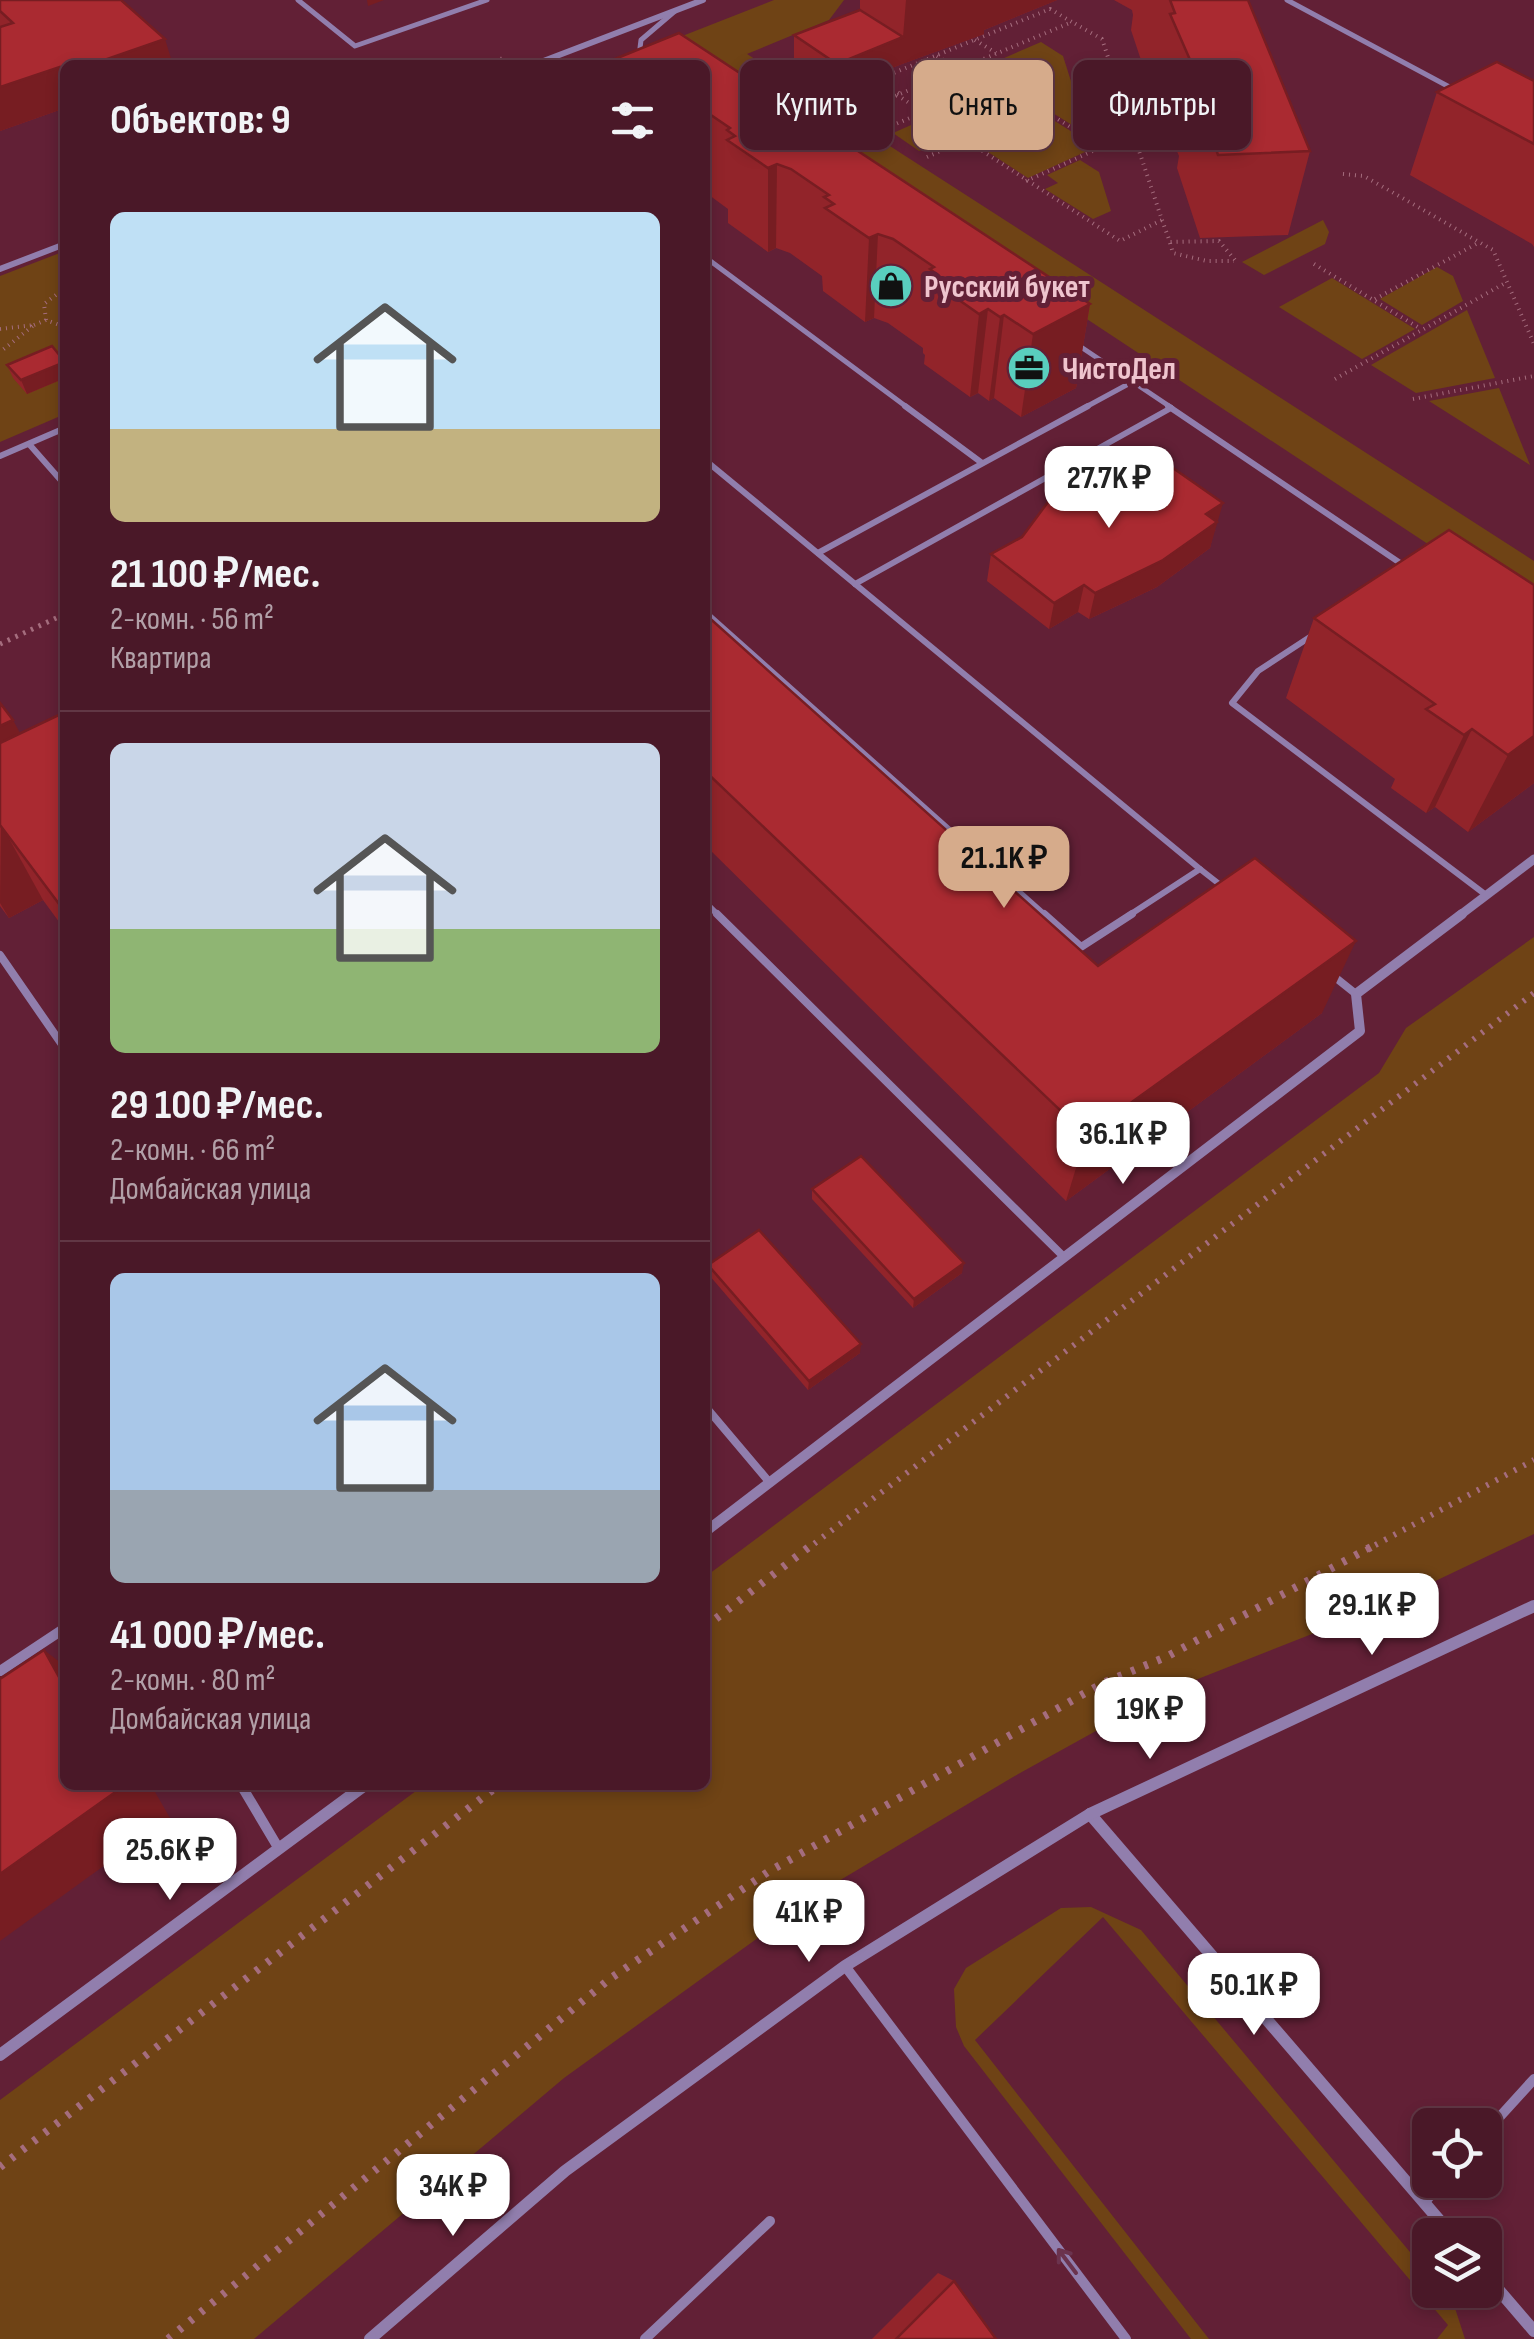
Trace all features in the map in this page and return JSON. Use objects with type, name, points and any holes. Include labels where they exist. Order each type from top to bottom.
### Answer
[{"type":"street","points":[[546,60],[703,0]]},
{"type":"street","points":[[0,268],[60,246]]},
{"type":"street","points":[[710,1528],[1360,1031],[1356,994],[1534,859]]},
{"type":"street","points":[[370,2339],[565,2171],[844,1966],[1090,1814],[1534,1606]]},
{"type":"street","points":[[0,2055],[358,1790]]},
{"type":"street","points":[[1090,1814],[1437,2218]]},
{"type":"street","points":[[1502,2294],[1534,2331]]},
{"type":"lane","points":[[298,0],[355,46],[487,0]]},
{"type":"lane","points":[[1287,0],[1468,97]]},
{"type":"lane","points":[[654,60],[640,48],[641,40],[674,11]]},
{"type":"lane","points":[[710,261],[982,463]]},
{"type":"lane","points":[[1066,338],[1411,570],[1396,580]]},
{"type":"lane","points":[[818,553],[1132,382]]},
{"type":"lane","points":[[855,584],[1171,408]]},
{"type":"lane","points":[[0,456],[60,430]]},
{"type":"lane","points":[[28,444],[60,479]]},
{"type":"lane","points":[[710,464],[1228,892]]},
{"type":"lane","points":[[710,616],[1081,947],[1200,868]]},
{"type":"lane","points":[[1319,630],[1258,670],[1232,703],[1486,895]]},
{"type":"lane","points":[[710,907],[1064,1257]]},
{"type":"lane","points":[[0,955],[60,1042]]},
{"type":"lane","points":[[1328,971],[1356,994]]},
{"type":"lane","points":[[710,1412],[770,1484]]},
{"type":"lane","points":[[0,1671],[60,1631]]},
{"type":"lane","points":[[244,1790],[279,1849]]},
{"type":"lane","points":[[844,1966],[1126,2339]]},
{"type":"lane","points":[[1502,2115],[1534,2079]]},
{"type":"lane","points":[[1424,2203],[1428,2198]]},
{"type":"lane","points":[[645,2339],[770,2221]]},
{"type":"path","points":[[893,74],[1050,9],[1102,39],[1109,60]]},
{"type":"path","points":[[980,60],[1072,22]]},
{"type":"path","points":[[975,40],[996,53]]},
{"type":"path","points":[[936,56],[942,60]]},
{"type":"path","points":[[893,96],[913,88]]},
{"type":"path","points":[[893,90],[913,106]]},
{"type":"path","points":[[927,157],[942,150]]},
{"type":"path","points":[[979,150],[1120,241],[1162,220]]},
{"type":"path","points":[[1026,182],[1095,150]]},
{"type":"path","points":[[1139,150],[1173,253],[1236,260],[1219,240],[1170,242]]},
{"type":"path","points":[[1343,174],[1364,176],[1493,250],[1534,344]]},
{"type":"path","points":[[1374,300],[1478,242]]},
{"type":"path","points":[[1314,264],[1422,330]]},
{"type":"path","points":[[1335,379],[1507,282]]},
{"type":"path","points":[[46,320],[44,304],[60,292]]},
{"type":"path","points":[[0,330],[46,320],[60,325]]},
{"type":"path","points":[[0,352],[34,324]]},
{"type":"path","points":[[1413,399],[1534,376]]},
{"type":"path","points":[[0,644],[60,616]]},
{"type":"path","points":[[710,1623],[1534,993]]},
{"type":"path","points":[[168,2339],[611,1978],[768,1872],[1103,1683],[1166,1656],[1534,1460]]},
{"type":"path","points":[[0,2167],[492,1790]]},
{"type":"shaded area","points":[[774,0],[844,0],[829,20],[747,54],[756,60],[740,60],[740,90],[710,70],[710,60],[694,60],[667,42]]},
{"type":"shaded area","points":[[1041,42],[1063,56],[1073,88],[1073,126],[1053,113],[1053,60],[999,60]]},
{"type":"shaded area","points":[[1053,120],[1073,133],[1073,150],[1089,150],[1028,178],[985,150],[1053,150]]},
{"type":"shaded area","points":[[913,124],[913,147],[893,133]]},
{"type":"shaded area","points":[[893,148],[1534,561],[1534,614],[831,150]]},
{"type":"shaded area","points":[[1080,160],[1099,172],[1111,211],[1093,219],[1045,189],[1058,183],[1047,175]]},
{"type":"shaded area","points":[[1323,220],[1329,232],[1325,244],[1264,275],[1242,262]]},
{"type":"shaded area","points":[[60,253],[60,416],[0,442],[0,276]]},
{"type":"shaded area","points":[[1437,267],[1453,276],[1463,301],[1422,325],[1380,299]]},
{"type":"shaded area","points":[[1332,278],[1415,329],[1362,359],[1279,307]]},
{"type":"shaded area","points":[[1467,310],[1495,378],[1416,393],[1371,365]]},
{"type":"shaded area","points":[[1499,388],[1530,465],[1429,401]]},
{"type":"shaded area","points":[[1534,937],[1534,1534],[1383,1606],[1170,1690],[1013,1777],[827,1888],[564,2078],[254,2339],[0,2339],[0,2100],[417,1790],[710,1790],[710,1573],[1379,1073],[1406,1028]]},
{"type":"shaded area","points":[[1091,1907],[1141,1930],[1412,2254],[1412,2282],[1103,1917],[975,2040],[1209,2339],[1191,2339],[964,2046],[956,2027],[954,1989],[966,1968],[1061,1908]]},
{"type":"shaded area","points":[[1434,2308],[1455,2308],[1465,2339],[1437,2339],[1448,2325]]},
{"type":"building","points":[[0,0],[121,0],[165,39],[104,60],[60,60],[60,67],[0,87],[0,27],[13,23],[0,11]]},
{"type":"building","points":[[1170,0],[1248,0],[1310,151],[1218,155],[1216,150],[1251,150],[1251,60],[1190,60],[1170,14],[1175,13]]},
{"type":"building","points":[[860,10],[903,37],[847,60],[831,60],[794,35]]},
{"type":"building","points":[[679,33],[740,73],[740,149],[727,140],[735,136],[727,130],[730,128],[710,114],[710,60],[612,60]]},
{"type":"building","points":[[1497,62],[1534,81],[1534,144],[1437,92]]},
{"type":"building","points":[[742,150],[856,150],[1090,304],[1033,334],[988,309],[979,314],[932,281],[940,277],[930,269],[934,267],[893,239],[878,234],[869,238],[825,208],[834,204],[824,197],[829,195],[791,169],[777,164],[768,168]]},
{"type":"building","points":[[52,346],[60,356],[60,364],[21,380],[7,365]]},
{"type":"building","points":[[1160,459],[1223,503],[1206,514],[1217,522],[1163,560],[1095,593],[1084,585],[1054,603],[991,554],[1022,537],[1048,502],[1082,483],[1136,472]]},
{"type":"building","points":[[1449,530],[1534,585],[1534,736],[1508,755],[1472,729],[1464,735],[1426,709],[1435,704],[1314,618]]},
{"type":"building","points":[[710,618],[1098,966],[1255,858],[1356,941],[1086,1135],[710,776]]},
{"type":"building","points":[[0,703],[13,720],[0,726]]},
{"type":"building","points":[[60,714],[60,905],[0,825],[0,743]]},
{"type":"building","points":[[861,1156],[964,1263],[914,1299],[812,1189]]},
{"type":"building","points":[[759,1230],[861,1344],[809,1381],[710,1264]]},
{"type":"building","points":[[44,1650],[60,1679],[60,1790],[118,1790],[0,1874],[0,1679]]},
{"type":"building","points":[[954,2281],[996,2339],[896,2339]]},
{"type":"place","name":"Русский букет","points":[[891,286]]},
{"type":"place","name":"ЧистоДел","points":[[1029,368]]}]
